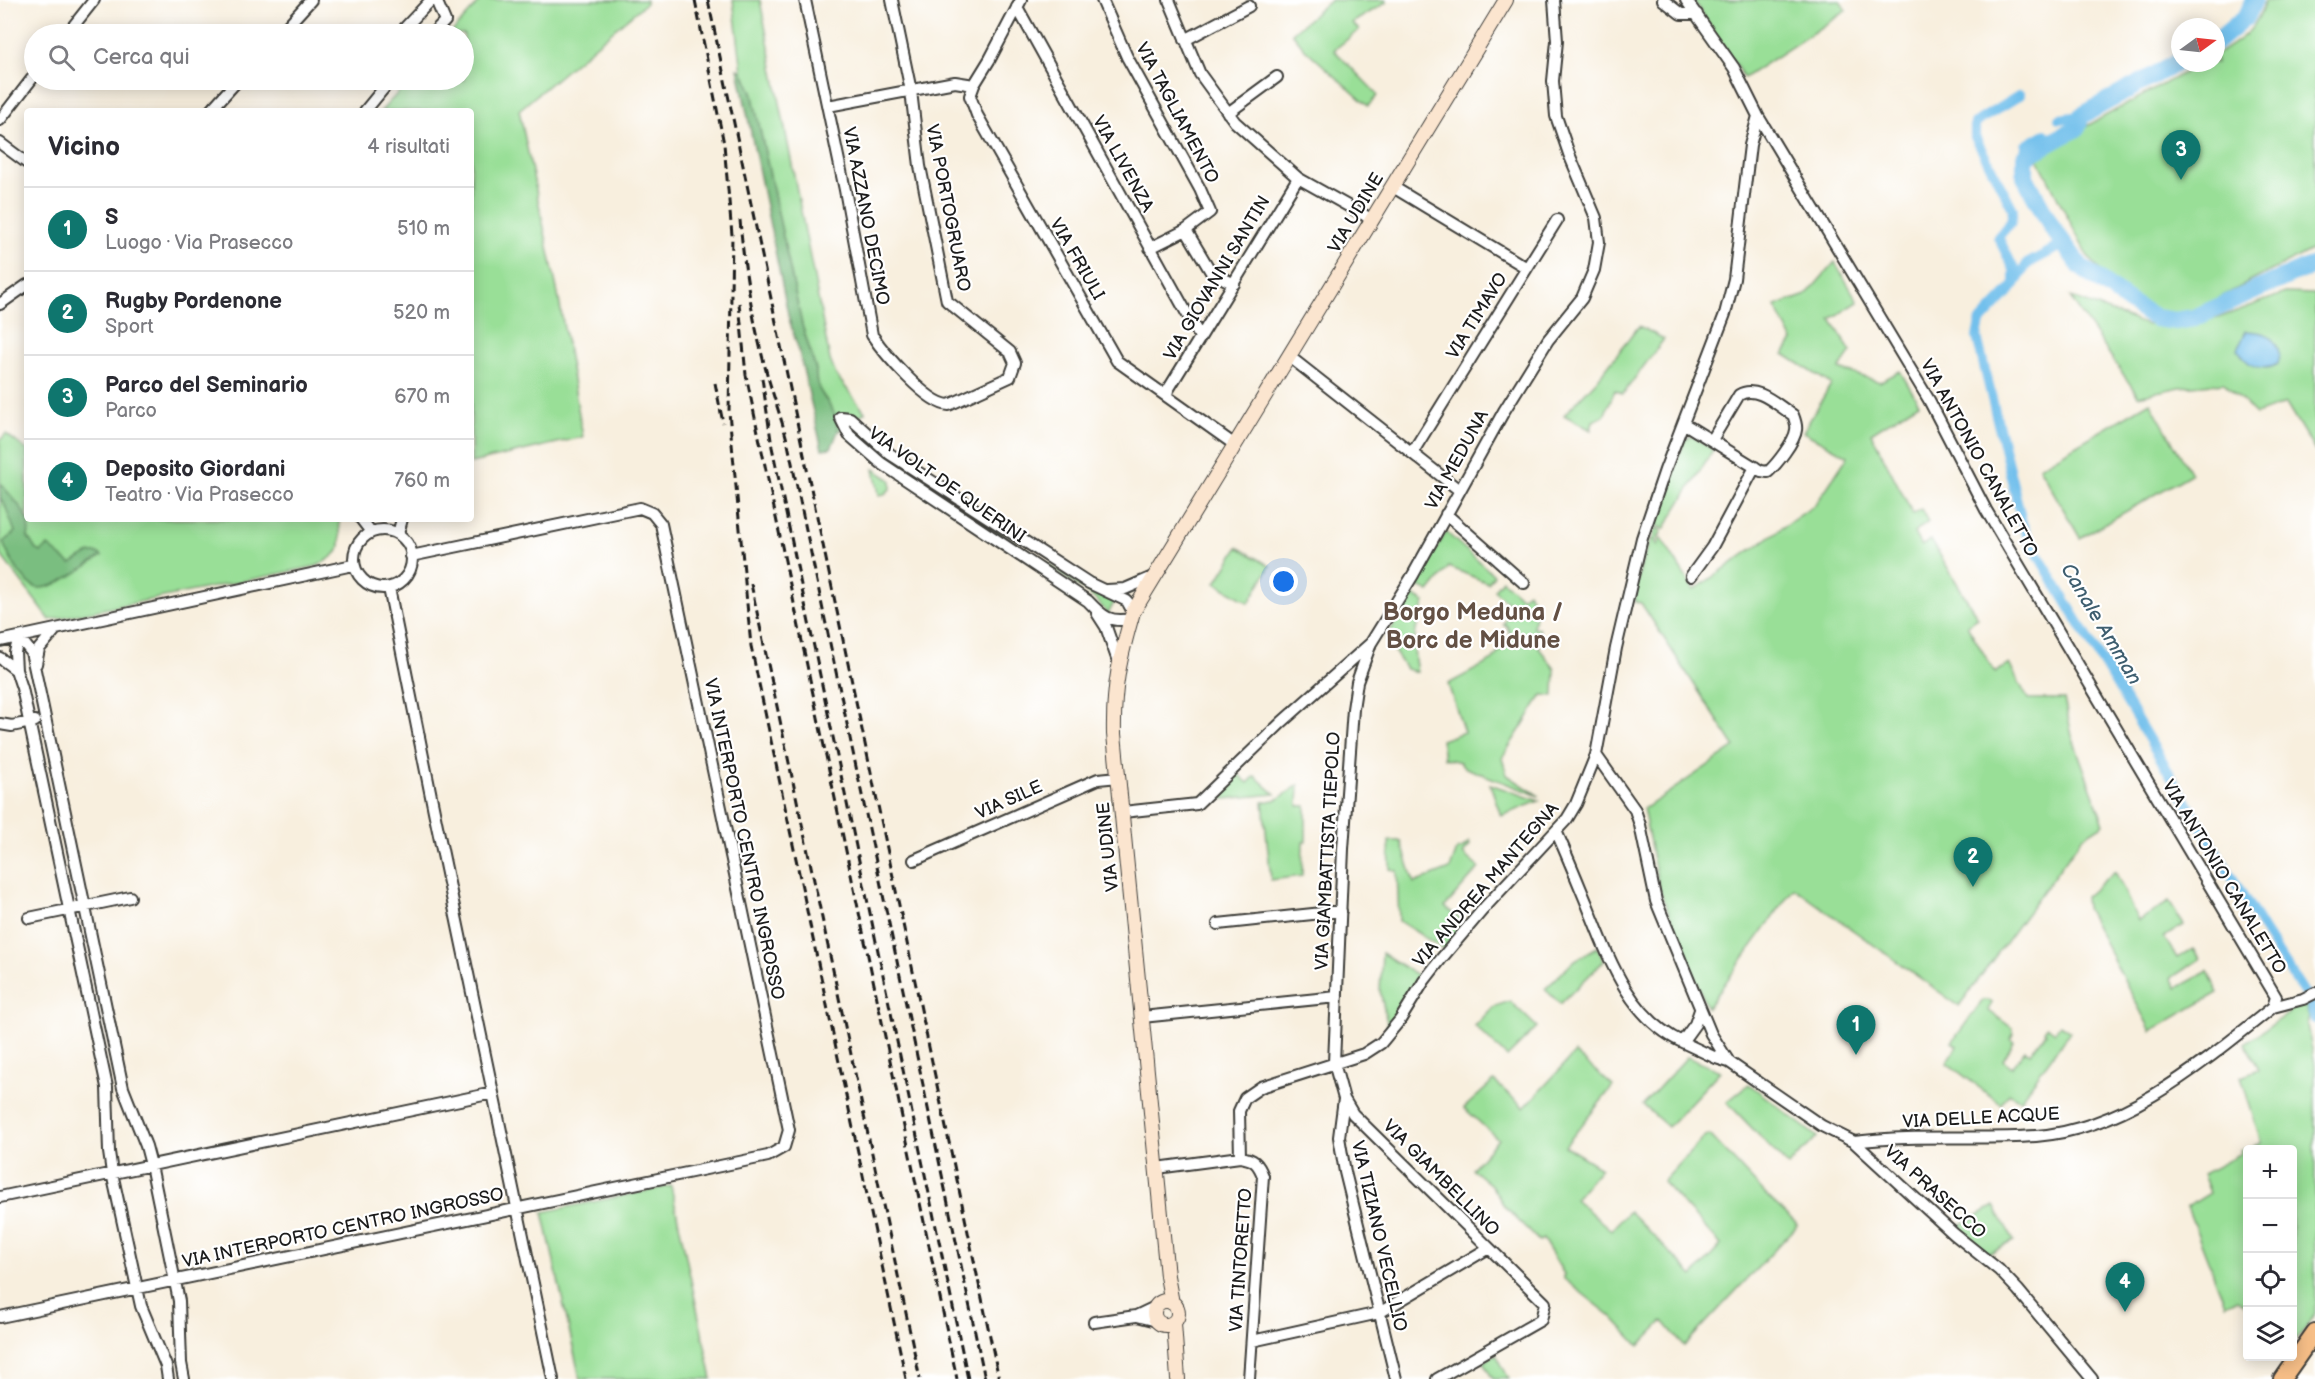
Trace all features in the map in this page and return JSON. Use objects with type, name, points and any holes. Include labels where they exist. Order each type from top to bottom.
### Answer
[{"type":"main road","name":"VIA UDINE","points":[[1163,1304],[1167,1276],[1114,734],[1114,701],[1119,663],[1132,615],[1506,0]]},
{"type":"main road","points":[[1166,1323],[1178,1313],[1163,1304],[1154,1315],[1166,1323],[1175,1352],[1178,1379]]},
{"type":"main road","points":[[2282,1379],[2315,1332]]},
{"type":"street","points":[[75,24],[94,0]]},
{"type":"street","points":[[288,24],[311,0]]},
{"type":"street","points":[[409,24],[433,0],[445,21],[442,24]]},
{"type":"street","name":"VIA AZZANO DECIMO","points":[[805,0],[872,335],[882,350],[907,376],[938,403],[949,405]]},
{"type":"street","name":"VIA PORTOGRUARO","points":[[892,0],[911,91],[920,166],[947,301],[1010,352],[1015,363],[1010,377],[949,405]]},
{"type":"street","name":"VIA TAGLIAMENTO","points":[[1102,0],[1127,57],[1200,189],[1210,212],[1186,230]]},
{"type":"street","points":[[1169,0],[1200,74],[1228,113],[1262,148],[1298,178],[1373,220]]},
{"type":"street","name":"VIA MEDUNA","points":[[1123,812],[1197,804],[1282,722],[1371,643],[1413,575],[1458,490],[1548,340],[1582,298],[1598,258],[1599,242],[1596,218],[1556,116],[1553,81],[1557,41],[1554,0]]},
{"type":"street","points":[[1663,0],[1681,14],[1697,14]]},
{"type":"street","name":"VIA ANTONIO CANALETTO","points":[[1686,0],[1734,68],[1758,116],[1929,399],[1988,513],[2274,1002]]},
{"type":"street","points":[[828,106],[955,82],[974,85],[1019,3]]},
{"type":"street","name":"VIA LIVENZA","points":[[1019,3],[1200,337]]},
{"type":"street","points":[[1185,40],[1249,6]]},
{"type":"street","points":[[1228,113],[1277,77]]},
{"type":"street","name":"VIA FRIULI","points":[[974,85],[970,96],[977,116],[1117,361],[1235,445]]},
{"type":"street","points":[[0,120],[24,89]]},
{"type":"street","points":[[213,108],[229,90]]},
{"type":"street","points":[[367,108],[382,90]]},
{"type":"street","name":"VIA ANDREA MANTEGNA","points":[[1240,1157],[1239,1111],[1245,1098],[1261,1088],[1364,1054],[1381,1043],[1401,1020],[1424,981],[1441,959],[1572,811],[1596,755],[1616,648],[1642,538],[1725,314],[1734,279],[1750,145],[1758,116]]},
{"type":"street","points":[[0,143],[24,161]]},
{"type":"street","name":"VIA GIOVANNI SANTIN","points":[[1167,395],[1298,178]]},
{"type":"street","name":"VIA TIMAVO","points":[[1393,187],[1527,268],[1412,453]]},
{"type":"street","points":[[1527,268],[1557,220]]},
{"type":"street","points":[[1150,248],[1186,230],[1211,272],[1234,284]]},
{"type":"street","points":[[0,304],[24,287]]},
{"type":"street","points":[[1290,357],[1458,490]]},
{"type":"street","points":[[1683,423],[1755,467],[1768,472],[1776,466],[1796,432],[1796,421],[1793,415],[1751,391],[1740,395],[1712,440]]},
{"type":"street","name":"VIA VOLT DE QUERINI","points":[[840,417],[850,418],[890,454],[928,479],[1098,589],[1127,601],[1132,615],[1121,621],[1102,616],[1088,601],[881,464],[849,435],[840,417]]},
{"type":"street","points":[[1691,576],[1712,547],[1755,467]]},
{"type":"street","points":[[921,490],[928,479]]},
{"type":"street","name":"VIA INTERPORTO CENTRO INGROSSO","points":[[0,1317],[768,1156],[784,1147],[789,1130],[661,524],[652,513],[640,508],[411,556]]},
{"type":"street","points":[[1446,514],[1524,583]]},
{"type":"street","points":[[363,522],[371,532]]},
{"type":"street","points":[[398,534],[401,522]]},
{"type":"street","points":[[380,530],[398,534],[405,540],[411,556],[411,567],[406,575],[390,588],[372,586],[364,581],[353,565],[357,545],[371,532],[380,530]]},
{"type":"street","points":[[0,641],[353,565]]},
{"type":"street","points":[[1098,589],[1125,589],[1155,576]]},
{"type":"street","name":"VIA INTERPORTO CENTRO INGROSSO","points":[[390,588],[553,1379]]},
{"type":"street","name":"VIA VOLT DE QUERINI","points":[[1094,608],[1106,627],[1119,663]]},
{"type":"street","points":[[35,670],[39,649],[56,629]]},
{"type":"street","points":[[19,637],[15,652],[16,670],[30,722],[107,1087],[112,1173],[141,1306],[166,1366],[168,1379]]},
{"type":"street","name":"VIA INTERPORTO CENTRO INGROSSO","points":[[19,637],[31,652],[123,1088],[151,1165],[179,1301],[181,1363],[184,1379]]},
{"type":"street","name":"VIA GIAMBATTISTA TIEPOLO","points":[[1334,1063],[1353,709],[1357,682],[1371,643]]},
{"type":"street","points":[[0,658],[16,670]]},
{"type":"street","points":[[0,724],[12,726],[44,718]]},
{"type":"street","name":"VIA PRASECCO","points":[[1596,755],[1635,810],[1656,901],[1700,1010],[1715,1042],[1729,1062]]},
{"type":"street","name":"VIA SILE","points":[[914,860],[1098,779],[1119,777]]},
{"type":"street","name":"VIA PRASECCO","points":[[1556,831],[1617,975],[1628,993],[1665,1035],[1729,1062],[1822,1126],[1854,1142],[1954,1234],[1999,1270],[2092,1379]]},
{"type":"street","points":[[29,918],[129,897]]},
{"type":"street","points":[[1218,924],[1341,911]]},
{"type":"street","points":[[2274,1002],[2300,999],[2315,993]]},
{"type":"street","points":[[1143,1017],[1337,997]]},
{"type":"street","name":"VIA DELLE ACQUE","points":[[1854,1142],[1908,1137],[2037,1136],[2085,1126],[2162,1092],[2212,1056],[2274,1002]]},
{"type":"street","points":[[1682,1042],[1695,1024],[1700,1010]]},
{"type":"street","name":"VIA GIAMBELLINO","points":[[1334,1063],[1344,1099],[1353,1114],[1545,1304],[1541,1320],[1437,1379]]},
{"type":"street","points":[[0,1197],[493,1093]]},
{"type":"street","name":"VIA TIZIANO VECELLIO","points":[[1344,1099],[1339,1137],[1345,1172],[1396,1379]]},
{"type":"street","points":[[1157,1168],[1240,1157]]},
{"type":"street","name":"VIA TINTORETTO","points":[[1240,1157],[1258,1164],[1263,1176],[1249,1379]]},
{"type":"street","points":[[1252,1341],[1379,1314],[1487,1249]]},
{"type":"street","points":[[1094,1322],[1136,1316],[1163,1304]]},
{"type":"street","points":[[1136,1316],[1166,1323]]},
{"type":"green space","points":[[481,0],[646,0],[646,3],[519,110],[558,294],[583,437],[474,462],[474,108],[384,108],[401,90],[474,90],[474,24],[459,24]]},
{"type":"green space","points":[[733,0],[760,0],[830,360],[836,375],[865,412],[838,432],[829,404],[817,385],[816,370],[802,325],[752,92],[742,71]]},
{"type":"green space","points":[[1331,0],[1386,0],[1387,2],[1352,23],[1359,30],[1334,50],[1378,95],[1368,106],[1305,49],[1292,33]]},
{"type":"green space","points":[[1693,0],[1840,0],[1846,11],[1744,78]]},
{"type":"green space","points":[[2265,0],[2315,0],[2315,248],[2196,310],[2179,316],[2161,314],[2137,301],[2102,273],[2087,255],[2037,157],[2039,152],[2186,72],[2225,72],[2225,49],[2247,33]]},
{"type":"green space","points":[[738,69],[742,71],[752,92],[802,325],[816,370],[818,387],[835,414],[837,422],[838,430],[831,448],[822,449],[789,319]]},
{"type":"green space","points":[[1835,262],[1858,302],[1831,319],[1851,352],[1839,369],[1880,382],[1900,371],[1919,403],[1871,433],[1913,514],[1921,509],[1928,522],[1914,533],[1921,546],[1931,540],[1978,618],[1967,625],[1995,673],[2009,664],[2028,699],[2064,699],[2072,736],[2104,824],[2082,838],[1959,1006],[1794,888],[1707,1008],[1659,888],[1643,808],[1735,747],[1641,603],[1635,602],[1637,586],[1645,554],[1651,539],[1653,540],[1655,527],[1662,531],[1655,543],[1657,545],[1661,538],[1694,590],[1816,504],[1848,456],[1803,432],[1831,384],[1784,354],[1793,341],[1775,306],[1806,295]]},
{"type":"green space","points":[[2285,293],[2315,294],[2315,451],[2286,403],[2256,414],[2224,383],[2180,387],[2138,396],[2070,297],[2147,325],[2218,318]]},
{"type":"green space","points":[[1639,326],[1664,339],[1623,394],[1615,390],[1604,416],[1593,421],[1591,430],[1564,415],[1597,380]]},
{"type":"green space","points":[[2150,402],[2191,474],[2080,538],[2039,467]]},
{"type":"green space","points":[[6,434],[24,448],[24,522],[339,522],[339,548],[333,557],[317,566],[50,620],[0,554],[0,440]]},
{"type":"green space","points":[[1694,437],[1713,450],[1664,529],[1655,524],[1656,520],[1684,442]]},
{"type":"green space","points":[[874,469],[891,480],[891,488],[885,494],[879,495]]},
{"type":"green space","points":[[0,483],[24,513],[24,522],[28,522],[28,537],[36,550],[41,552],[48,546],[71,564],[90,553],[102,556],[55,584],[40,588],[34,587],[23,577],[3,542],[15,532],[0,498]]},
{"type":"green space","points":[[931,487],[1088,590],[1115,601],[1108,614],[1084,590],[930,489]]},
{"type":"green space","points":[[1446,532],[1494,575],[1488,583],[1449,567],[1429,592],[1415,585]]},
{"type":"green space","points":[[1238,547],[1270,566],[1249,603],[1216,583]]},
{"type":"green space","points":[[1502,580],[1521,597],[1528,592],[1536,608],[1533,628],[1539,629],[1539,648],[1555,669],[1554,696],[1542,695],[1502,758],[1507,775],[1539,796],[1463,767],[1460,762],[1444,758],[1441,740],[1464,732],[1448,684],[1493,660],[1510,635],[1507,626],[1503,624],[1514,608],[1494,590]]},
{"type":"green space","points":[[1411,594],[1425,602],[1415,636],[1414,653],[1417,672],[1406,669],[1386,639]]},
{"type":"green space","points":[[1236,772],[1248,783],[1255,776],[1275,794],[1211,799]]},
{"type":"green space","points":[[1490,784],[1539,801],[1501,816]]},
{"type":"green space","points":[[1299,785],[1298,806],[1306,806],[1306,841],[1303,842],[1302,876],[1271,880],[1263,802],[1278,799]]},
{"type":"green space","points":[[1389,841],[1401,841],[1414,883],[1450,869],[1457,850],[1462,849],[1469,842],[1470,845],[1463,854],[1479,868],[1445,907],[1465,923],[1443,949],[1399,921],[1397,871],[1390,869]]},
{"type":"green space","points":[[2115,871],[2138,921],[2169,902],[2184,925],[2164,937],[2177,958],[2193,949],[2200,959],[2171,978],[2177,988],[2208,971],[2218,993],[2151,1031],[2086,908],[2085,897]]},
{"type":"green space","points":[[1597,947],[1604,961],[1560,1004],[1545,989],[1575,960]]},
{"type":"green space","points":[[1382,953],[1420,977],[1388,1027],[1380,991]]},
{"type":"green space","points":[[1983,1000],[1989,1000],[1992,1003],[1988,1010],[2012,1028],[2014,1034],[2010,1039],[2014,1042],[2003,1060],[2012,1067],[2025,1050],[2030,1053],[2046,1033],[2044,1031],[2047,1026],[2055,1032],[2060,1025],[2070,1032],[2020,1100],[2009,1093],[2001,1104],[1947,1063],[1957,1046],[1952,1042]]},
{"type":"green space","points":[[1510,1001],[1537,1027],[1507,1057],[1475,1026],[1493,1007]]},
{"type":"green space","points":[[2304,1003],[2309,1016],[2307,1025],[2315,1064],[2315,1313],[2297,1340],[2297,1145],[2256,1145],[2261,1143],[2241,1076],[2259,1069],[2245,1043],[2289,1013],[2289,1007]]},
{"type":"green space","points":[[1575,1053],[1613,1086],[1565,1146],[1601,1168],[1575,1199],[1611,1230],[1629,1211],[1693,1276],[1721,1245],[1663,1182],[1705,1136],[1710,1135],[1766,1195],[1798,1225],[1684,1346],[1663,1321],[1639,1346],[1611,1316],[1564,1279],[1564,1274],[1543,1239],[1539,1241],[1505,1207],[1491,1185],[1472,1169],[1498,1139],[1464,1108],[1494,1081],[1524,1108]]},
{"type":"green space","points":[[1687,1057],[1720,1071],[1668,1127],[1643,1105]]},
{"type":"green space","points":[[1749,1084],[1817,1137],[1788,1166],[1727,1102]]},
{"type":"green space","points":[[2243,1150],[2243,1303],[2237,1299],[2225,1304],[2187,1207],[2210,1193],[2203,1174],[2241,1154],[2240,1151]]},
{"type":"green space","points":[[671,1186],[712,1379],[580,1379],[543,1212]]},
{"type":"green space","points":[[1994,1206],[2014,1241],[1988,1254],[1957,1227]]},
{"type":"green space","points":[[1496,1354],[1509,1379],[1493,1379],[1483,1362]]},
{"type":"water","points":[[2246,331],[2262,333],[2273,340],[2279,353],[2278,364],[2266,368],[2255,366],[2241,355],[2238,349]]},
{"type":"waterway","points":[[2225,34],[2247,16],[2254,0]]},
{"type":"waterway","name":"Canale Amman","points":[[2171,66],[2081,116],[2077,128],[2025,157],[2025,177],[2053,229],[2081,267],[2155,318],[2175,321],[2194,318],[2301,270],[2315,266]]},
{"type":"waterway","points":[[2014,285],[2014,269],[1998,237],[2011,222],[2013,209],[1975,137],[1975,123],[2020,95]]},
{"type":"waterway","points":[[2059,119],[2081,116]]},
{"type":"waterway","points":[[2025,157],[2026,145],[2045,134]]},
{"type":"waterway","name":"Canale Amman","points":[[2064,244],[2027,264],[2014,286],[1980,322],[1977,337],[2022,522],[2029,540],[2265,932],[2310,1002],[2315,1020]]},
{"type":"railway","points":[[695,0],[724,144],[732,235],[729,412],[751,646],[906,1379]]},
{"type":"railway","points":[[708,0],[999,1379]]},
{"type":"railway","points":[[740,220],[746,274],[756,328],[788,444],[985,1379]]},
{"type":"railway","points":[[739,303],[746,375],[957,1379]]},
{"type":"railway","points":[[762,378],[772,447],[968,1379]]},
{"type":"railway","points":[[715,383],[723,423]]},
{"type":"railway","points":[[751,584],[920,1379]]},
{"type":"place","name":"Parco del Seminario","points":[[2181,180]]},
{"type":"place","name":"Rugby Pordenone","points":[[1973,887]]},
{"type":"place","name":"S","points":[[1856,1055]]},
{"type":"place","name":"Deposito Giordani","points":[[2125,1312]]},
{"type":"district","name":"Borgo Meduna / Borc de Midune","points":[[1473,626]]}]
